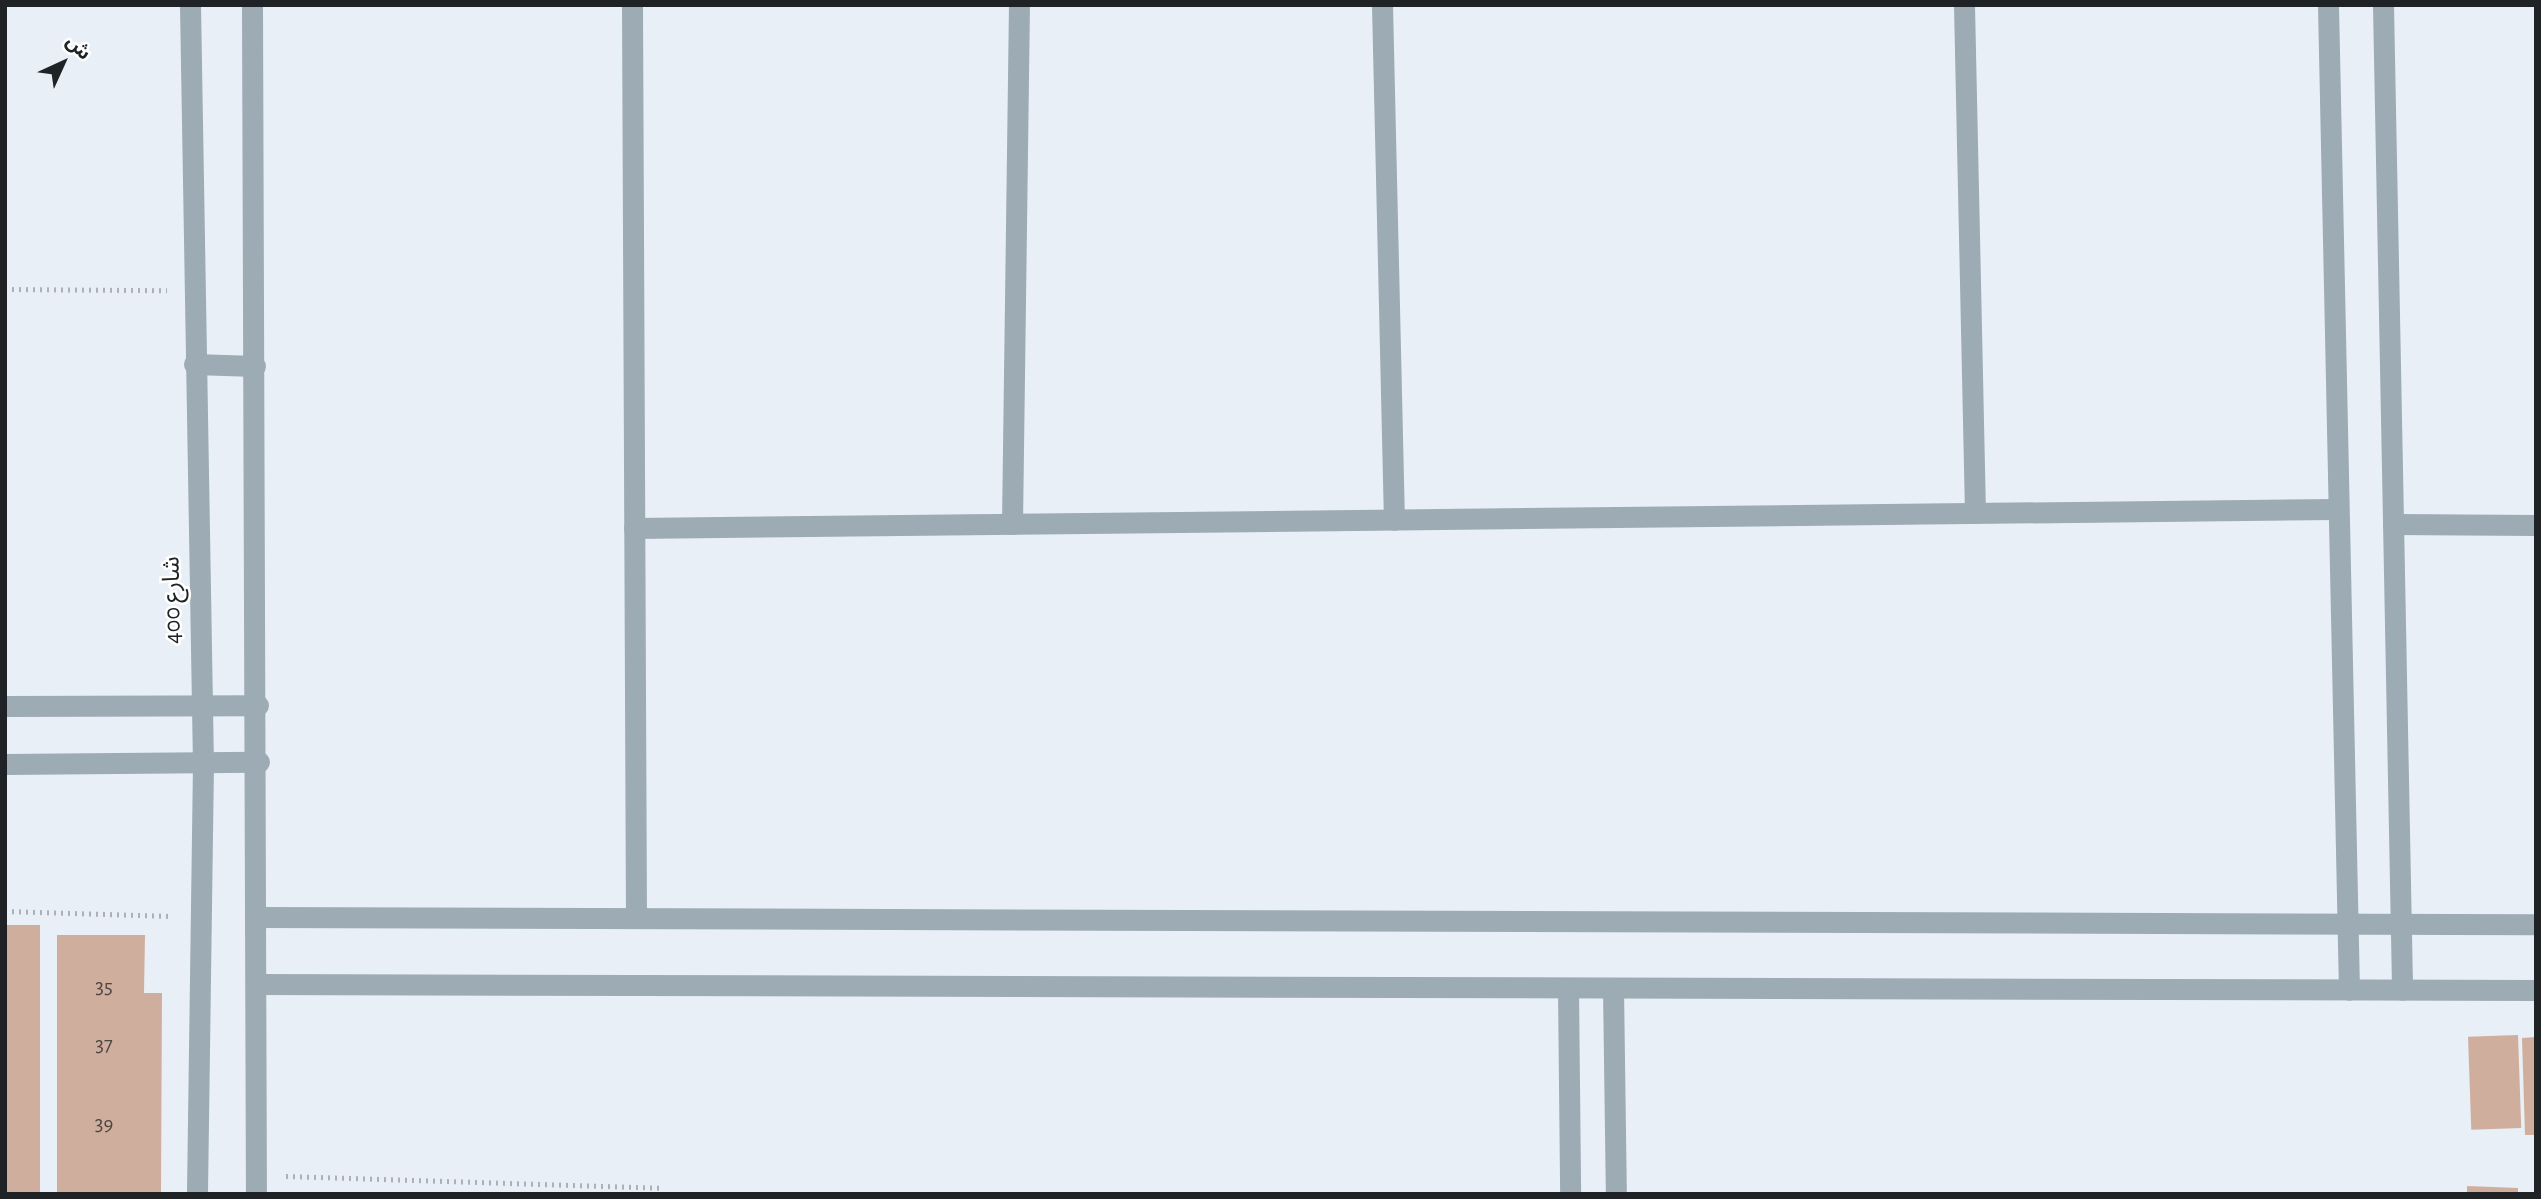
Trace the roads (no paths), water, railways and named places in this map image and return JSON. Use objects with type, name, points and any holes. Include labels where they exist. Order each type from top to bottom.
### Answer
[{"type":"street","name":"شارع 400","points":[[190,5],[192,290],[203,762],[197,917],[197,1194]]},
{"type":"street","points":[[252,5],[260,762],[256,917],[256,1185]]},
{"type":"street","points":[[632,5],[636,918]]},
{"type":"street","points":[[1013,524],[1019,5]]},
{"type":"street","points":[[1382,5],[1394,520]]},
{"type":"street","points":[[1964,5],[1976,513]]},
{"type":"street","points":[[2328,5],[2336,509],[2349,990]]},
{"type":"street","points":[[2383,5],[2402,990]]},
{"type":"street","points":[[194,364],[255,366]]},
{"type":"street","points":[[634,528],[2336,509]]},
{"type":"street","points":[[2393,524],[2536,525]]},
{"type":"street","points":[[5,706],[258,705]]},
{"type":"street","points":[[5,764],[260,762]]},
{"type":"street","points":[[256,917],[2536,925]]},
{"type":"street","points":[[256,984],[2536,990]]},
{"type":"street","points":[[1568,988],[1570,1194]]},
{"type":"street","points":[[1613,988],[1616,1194]]}]
